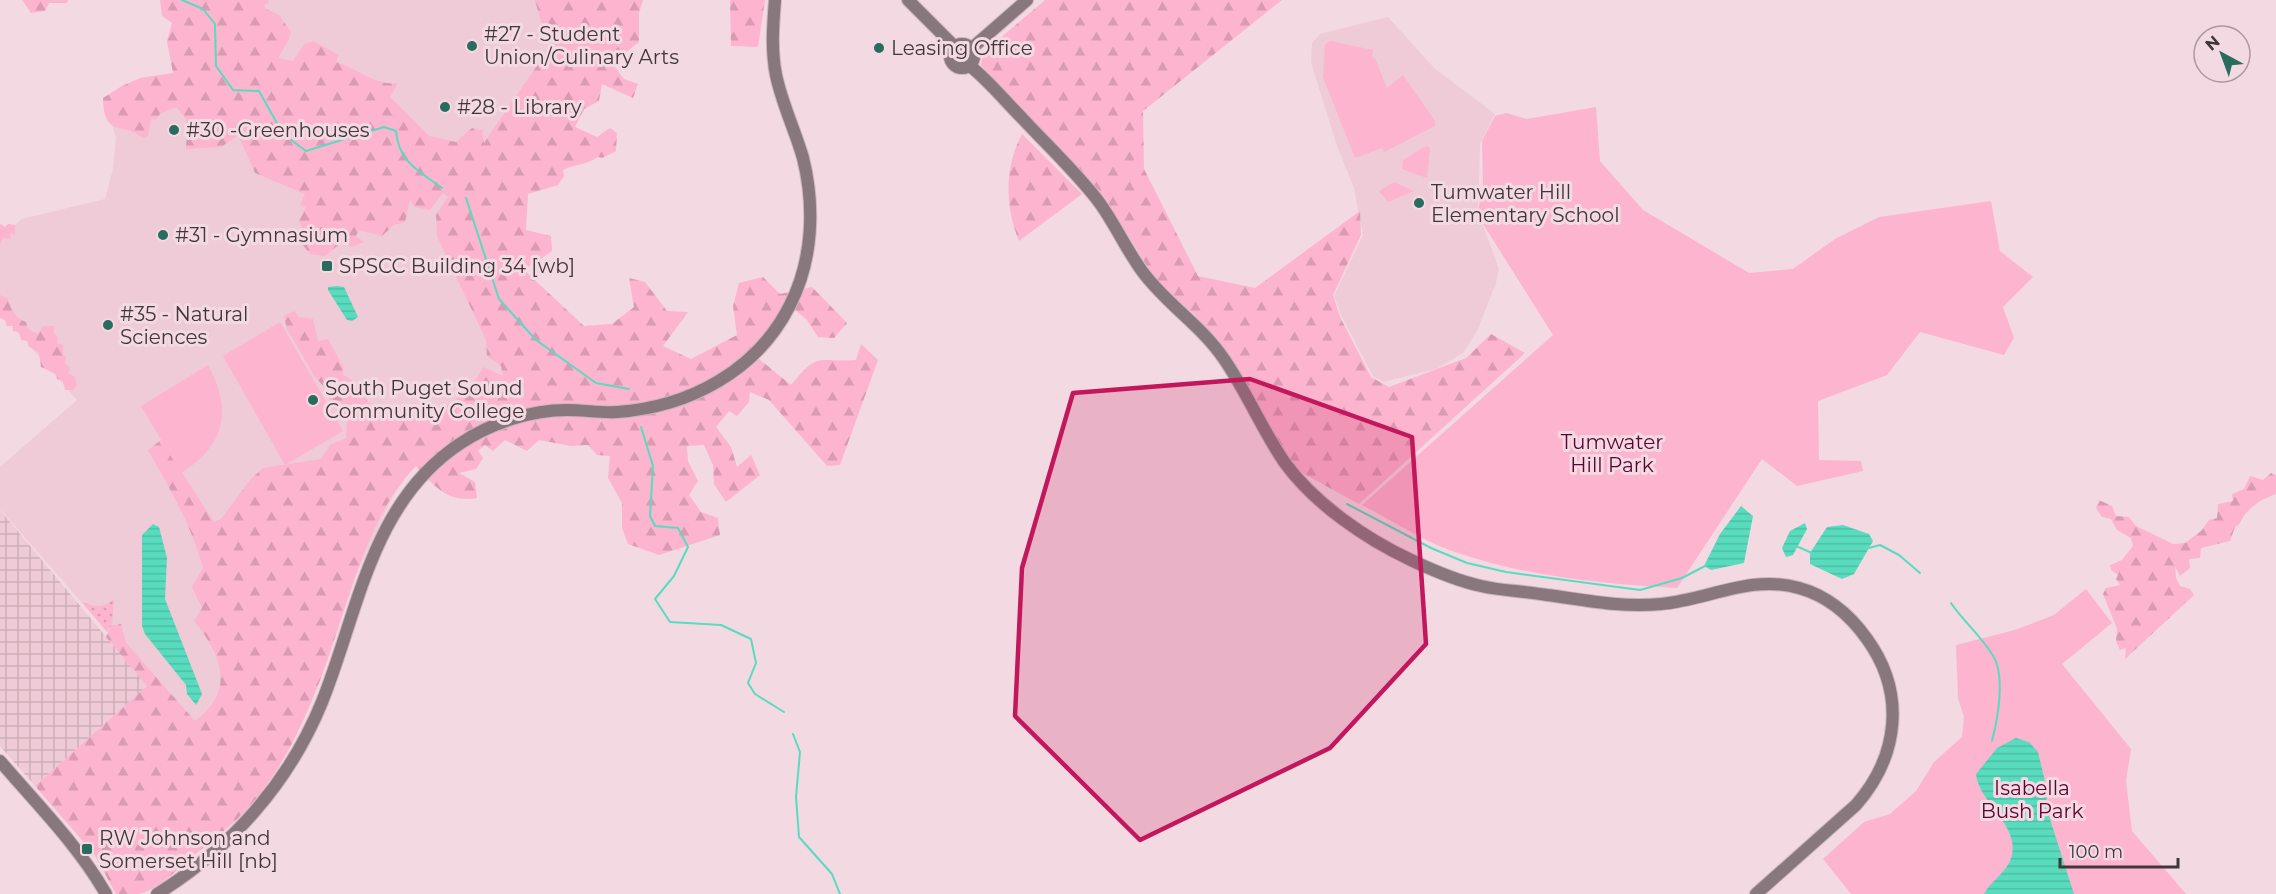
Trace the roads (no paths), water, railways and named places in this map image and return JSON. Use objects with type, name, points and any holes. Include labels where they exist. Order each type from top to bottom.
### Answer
[{"type":"street","points":[[157,894],[188,873],[235,832],[279,782],[307,735],[321,703],[360,586],[374,553],[402,502],[429,468],[462,441],[519,417],[565,410],[614,413],[660,406],[693,395],[723,379],[745,363],[763,344],[790,306],[805,265],[811,219],[802,158],[776,75],[773,51],[775,0]]},
{"type":"street","points":[[908,0],[954,46]]},
{"type":"street","points":[[972,48],[1027,0]]},
{"type":"street","points":[[962,43],[972,48],[975,58],[970,66],[963,68],[953,65],[950,54],[954,46],[962,43]]},
{"type":"street","points":[[970,66],[1080,178],[1101,205],[1142,271],[1164,296],[1203,331],[1224,358],[1283,461],[1305,489],[1342,519],[1411,560],[1479,586],[1619,605],[1645,605],[1681,601],[1742,585],[1779,585],[1814,594],[1846,614],[1877,652],[1891,688],[1894,720],[1885,761],[1871,788],[1856,805],[1756,894]]},
{"type":"street","points":[[0,761],[68,841],[106,894]]},
{"type":"waterway","points":[[182,0],[203,9],[215,24],[216,66],[233,90],[259,91],[283,134],[306,151],[384,127],[396,131],[401,151],[411,165],[442,188]]},
{"type":"waterway","points":[[466,198],[499,299],[536,340],[596,383],[629,389]]},
{"type":"waterway","points":[[641,427],[653,466],[650,516],[655,526],[678,528],[688,547],[674,576],[655,599],[670,622],[721,625],[751,639],[756,663],[748,683],[755,694],[784,712]]},
{"type":"waterway","points":[[1347,504],[1431,548],[1467,563],[1506,572],[1640,590],[1682,578],[1707,565]]},
{"type":"waterway","points":[[1869,548],[1880,545],[1899,555],[1920,573]]},
{"type":"waterway","points":[[1796,546],[1812,553]]},
{"type":"waterway","points":[[1951,603],[1992,654],[1999,673],[2000,696],[1992,741]]},
{"type":"waterway","points":[[793,734],[800,752],[796,797],[799,837],[832,874],[840,894]]},
{"type":"place","name":"#27 - Student Union/Culinary Arts","points":[[472,46]]},
{"type":"place","name":"Leasing Office","points":[[879,48]]},
{"type":"place","name":"#28 - Library","points":[[445,107]]},
{"type":"place","name":"#30 -Greenhouses","points":[[174,130]]},
{"type":"place","name":"Tumwater Hill Elementary School","points":[[1419,203]]},
{"type":"place","name":"#31 - Gymnasium","points":[[163,235]]},
{"type":"place","name":"SPSCC Building 34 [wb]","points":[[327,266]]},
{"type":"place","name":"#35 - Natural Sciences","points":[[108,325]]},
{"type":"place","name":"South Puget Sound Community College","points":[[313,400]]},
{"type":"place","name":"RW Johnson and Somerset Hill [nb]","points":[[87,849]]},
{"type":"park label","name":"Tumwater Hill Park","points":[[1612,454]]},
{"type":"park label","name":"Isabella Bush Park","points":[[2032,800]]}]
